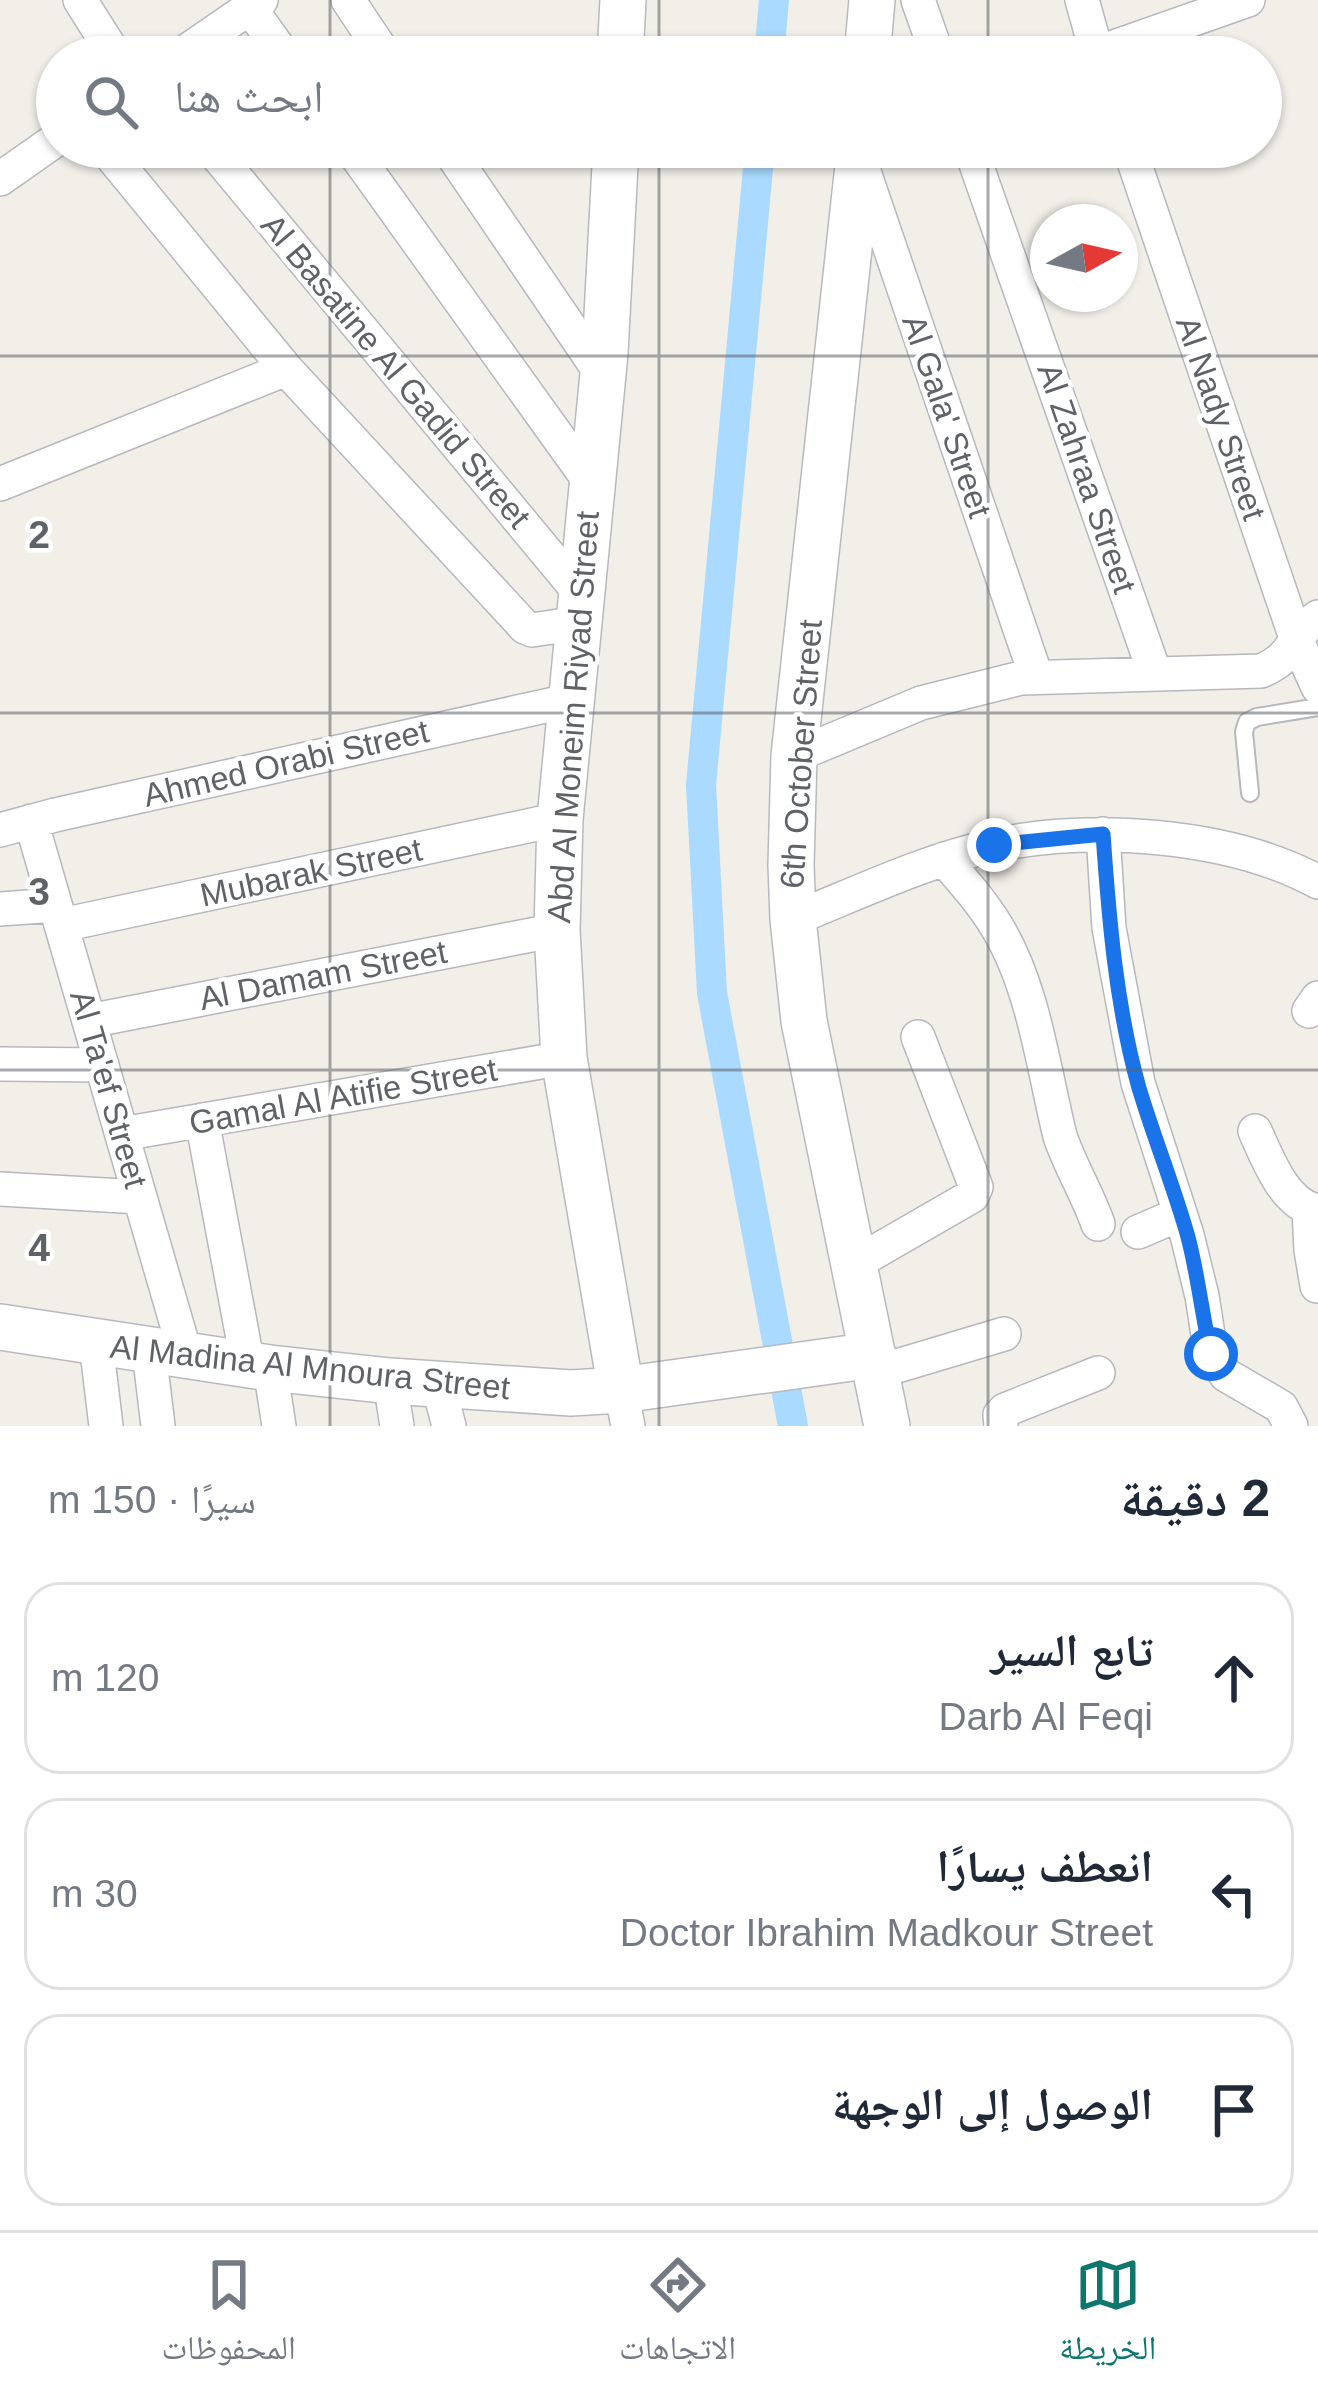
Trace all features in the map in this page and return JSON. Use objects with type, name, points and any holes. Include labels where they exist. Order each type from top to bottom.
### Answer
[{"type":"street","points":[[80,0],[103,36]]},
{"type":"street","points":[[348,0],[372,36]]},
{"type":"street","points":[[621,36],[623,0]]},
{"type":"street","points":[[869,36],[872,0]]},
{"type":"street","points":[[919,0],[931,36]]},
{"type":"street","points":[[1082,0],[1092,36]]},
{"type":"street","points":[[1150,36],[1248,0]]},
{"type":"street","points":[[209,36],[255,4],[273,36]]},
{"type":"street","points":[[0,179],[36,154]]},
{"type":"street","points":[[121,168],[286,369],[525,627],[532,630],[580,609]]},
{"type":"street","name":"Al Basatine Al Gadid Street","points":[[228,168],[580,609]]},
{"type":"street","points":[[365,168],[591,483]]},
{"type":"street","points":[[461,168],[602,376]]},
{"type":"street","name":"Abd Al Moneim Riyad Street","points":[[615,168],[607,331],[560,819],[556,930],[575,1132],[624,1408]]},
{"type":"street","name":"6th October Street","points":[[857,168],[794,756],[793,919],[804,1021],[854,1264],[864,1362],[887,1426]]},
{"type":"street","name":"Al Gala' Street","points":[[865,168],[1036,676]]},
{"type":"street","name":"Al Zahraa Street","points":[[977,168],[1155,674]]},
{"type":"street","name":"Al Nady Street","points":[[1137,168],[1307,629],[1318,687]]},
{"type":"street","points":[[0,484],[286,369]]},
{"type":"street","points":[[794,756],[921,703],[976,687],[1036,676],[1261,670],[1288,655],[1307,629]]},
{"type":"street","name":"Ahmed Orabi Street","points":[[16,825],[572,700]]},
{"type":"street","name":"Mubarak Street","points":[[0,908],[58,915],[560,819]]},
{"type":"street","name":"Al Ta'ef Street","points":[[16,825],[58,915],[140,1197],[168,1354],[158,1426]]},
{"type":"street","points":[[793,919],[944,859],[994,845],[1103,834],[1220,848],[1273,861],[1318,882]]},
{"type":"street","points":[[1103,834],[1109,928],[1133,1062],[1202,1296],[1211,1354],[1226,1375],[1281,1407],[1291,1426]]},
{"type":"street","points":[[944,859],[998,927],[1015,961],[1066,1156],[1086,1189],[1098,1224]]},
{"type":"street","name":"Al Damam Street","points":[[89,1021],[556,930]]},
{"type":"street","points":[[854,1264],[973,1196],[976,1187],[918,1037]]},
{"type":"street","name":"Gamal Al Atifie Street","points":[[122,1134],[565,1058]]},
{"type":"street","points":[[0,1064],[102,1065]]},
{"type":"street","points":[[202,1120],[259,1366],[279,1426]]},
{"type":"street","points":[[1255,1131],[1282,1184],[1297,1202],[1314,1210],[1311,1250],[1317,1286]]},
{"type":"street","points":[[0,1189],[140,1197]]},
{"type":"street","points":[[1138,1232],[1180,1214]]},
{"type":"street","name":"Al Madina Al Mnoura Street","points":[[0,1327],[168,1354],[390,1381],[444,1405],[571,1393],[624,1408],[745,1372],[864,1362]]},
{"type":"street","points":[[864,1362],[1004,1334]]},
{"type":"street","points":[[96,1343],[106,1426]]},
{"type":"street","points":[[1001,1426],[1000,1415],[1006,1410],[1098,1373]]},
{"type":"street","points":[[390,1381],[397,1426]]},
{"type":"lane","points":[[1250,794],[1247,722],[1318,707]]},
{"type":"waterway","points":[[771,36],[774,0]]},
{"type":"waterway","points":[[758,168],[701,785],[712,993],[793,1426]]},
{"type":"route","points":[[994,845],[1103,834],[1109,928],[1138,1083],[1187,1235],[1211,1354]]}]
